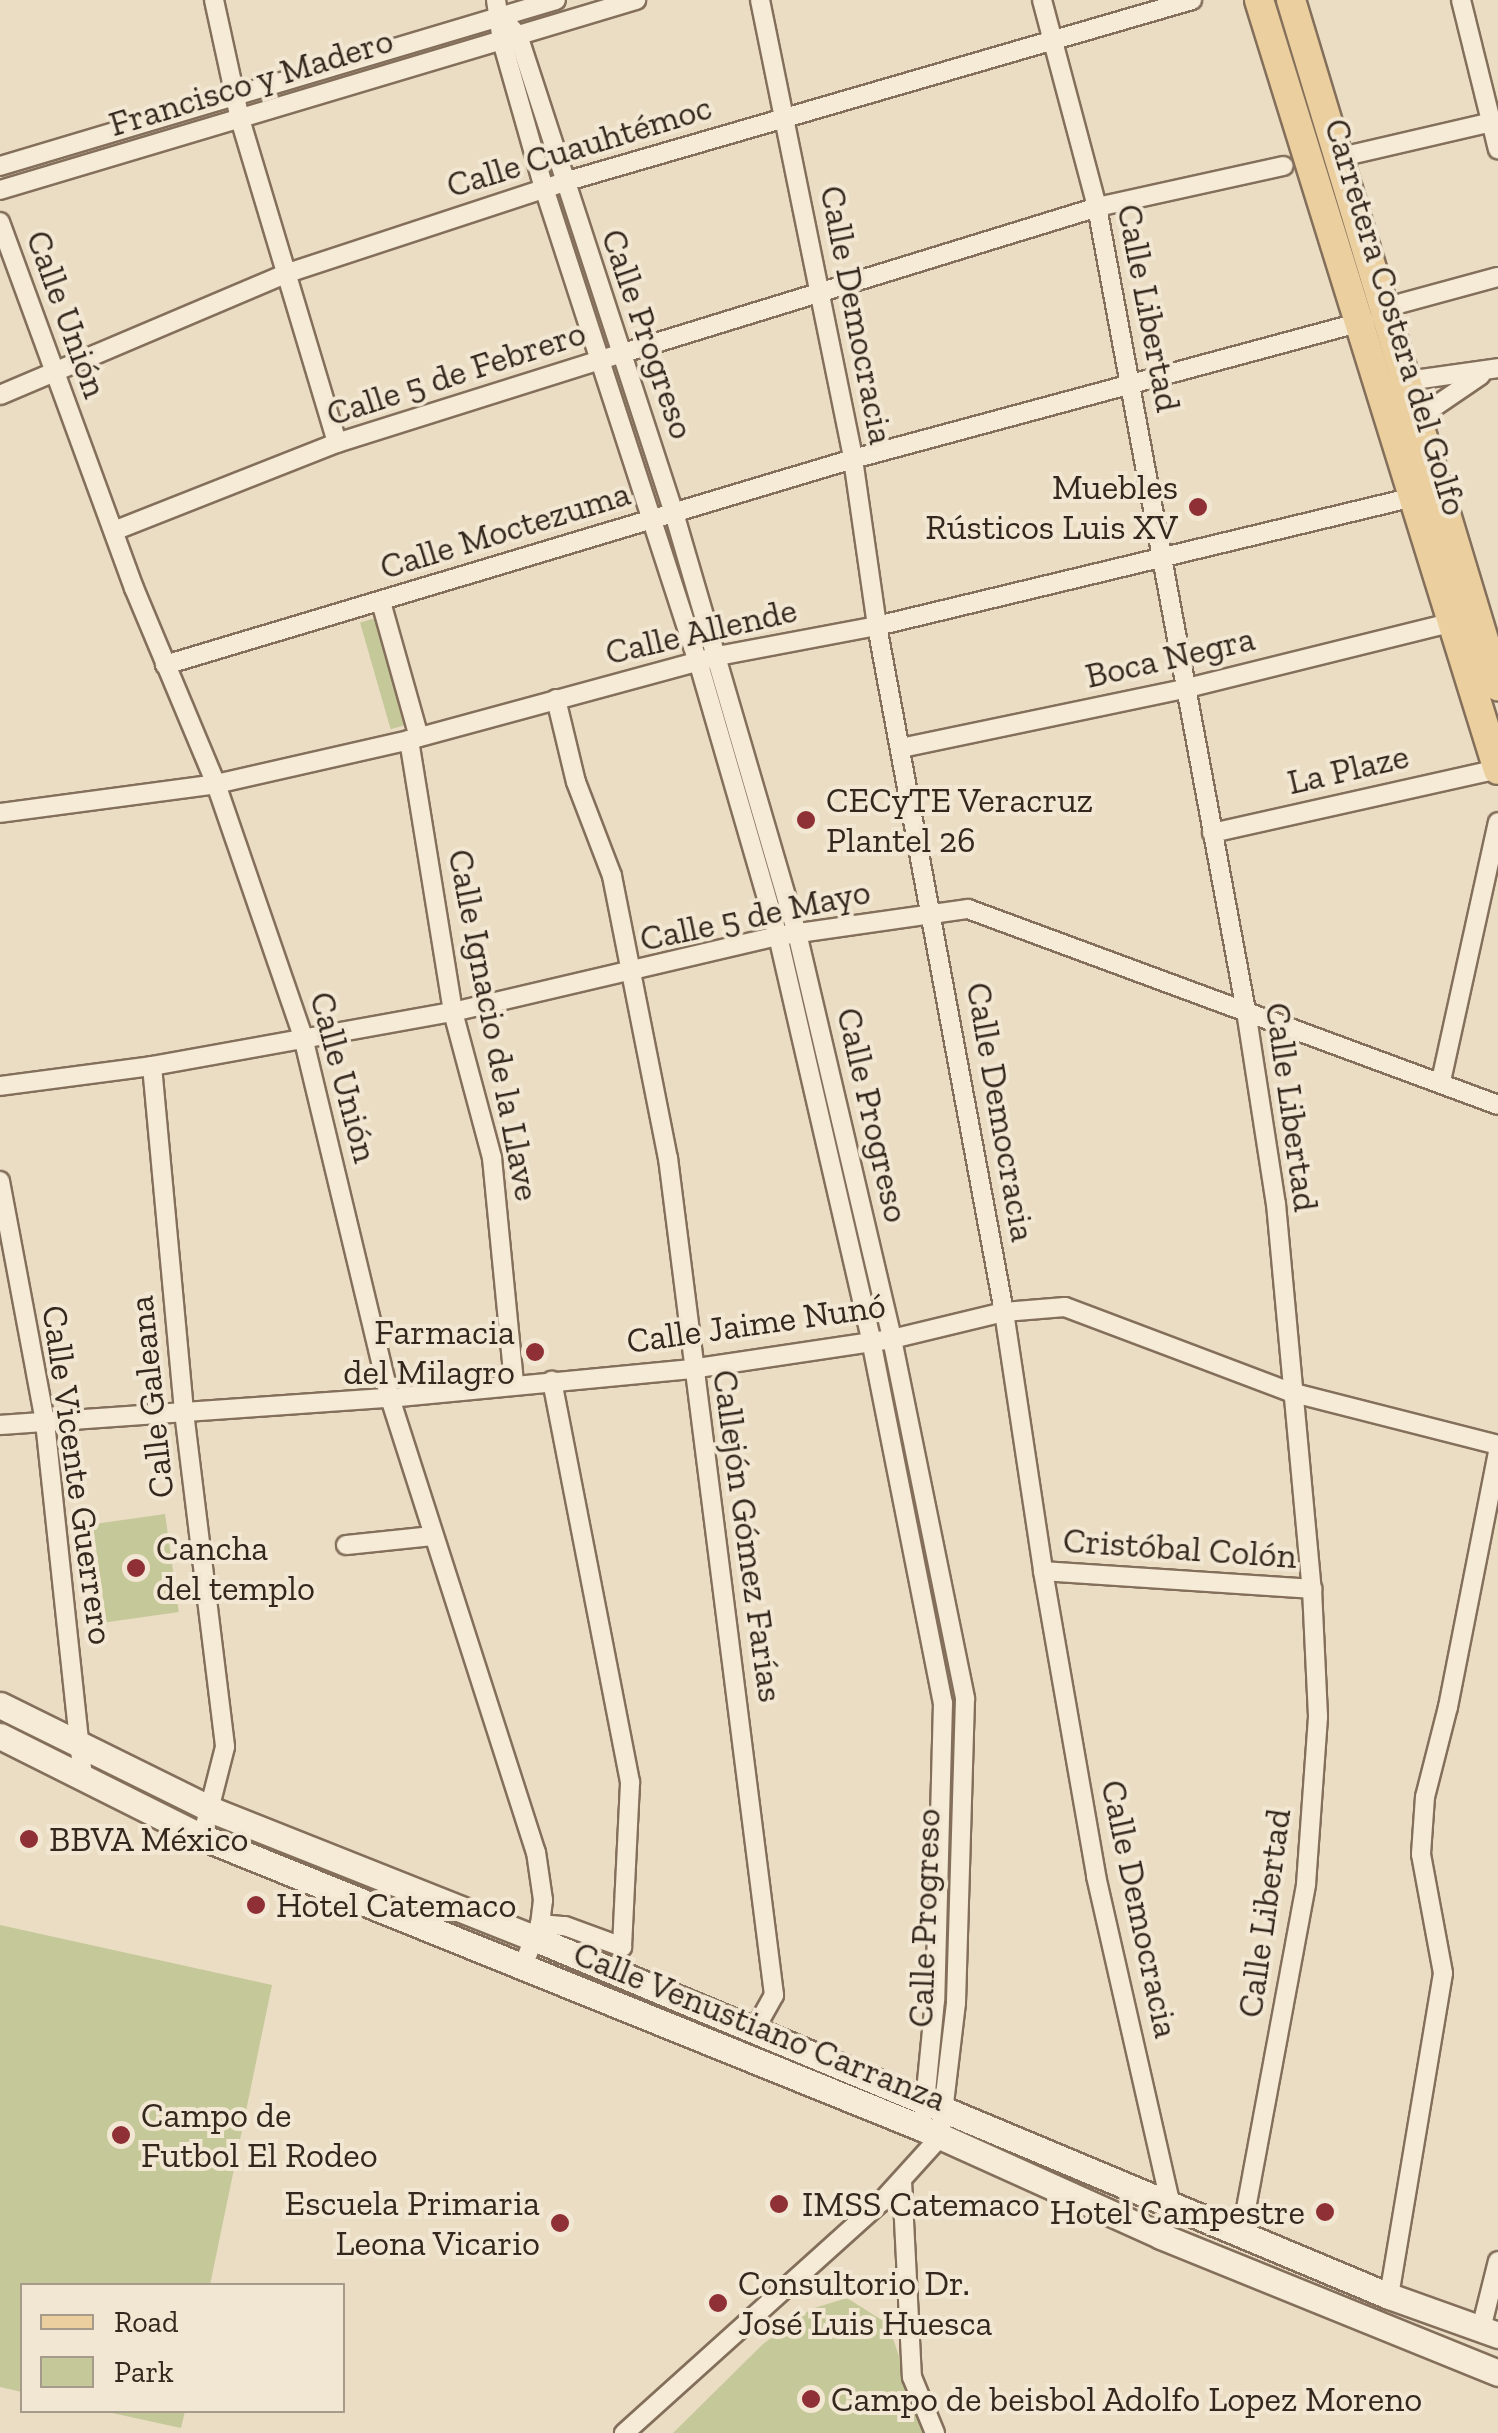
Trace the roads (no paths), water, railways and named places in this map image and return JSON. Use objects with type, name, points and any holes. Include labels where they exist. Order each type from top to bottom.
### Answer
[{"type":"main road","name":"Carretera Costera del Golfo","points":[[1259,0],[1333,243],[1381,314]]},
{"type":"main road","name":"Carretera Costera del Golfo","points":[[1290,0],[1361,238],[1404,424],[1498,686]]},
{"type":"main road","name":"Carretera Costera del Golfo","points":[[1404,424],[1414,497],[1498,770]]},
{"type":"main road","name":"Calle Venustiano Carranza","points":[[0,1705],[80,1748],[212,1810],[537,1931],[754,2031],[1161,2236],[1498,2373]]},
{"type":"main road","name":"Calle Venustiano Carranza","points":[[0,1736],[202,1838],[522,1968],[1171,2206],[1389,2296],[1490,2332]]},
{"type":"street","points":[[214,0],[240,119],[337,444]]},
{"type":"street","name":"Francisco y Madero","points":[[0,166],[499,8],[556,0]]},
{"type":"street","name":"Francisco y Madero","points":[[0,190],[636,0]]},
{"type":"street","name":"Calle Democracia","points":[[760,0],[852,459],[877,626],[1004,1312],[1043,1571],[1096,1876],[1171,2206]]},
{"type":"street","name":"Calle Libertad","points":[[1042,0],[1096,207],[1164,554],[1246,1011],[1276,1204],[1290,1392],[1312,1590],[1318,1717],[1306,1885],[1241,2236]]},
{"type":"street","name":"Calle Cuauhtémoc","points":[[0,395],[288,273],[544,188],[1192,0]]},
{"type":"street","points":[[1460,0],[1498,150]]},
{"type":"street","name":"Calle Progreso","points":[[499,8],[564,182],[718,656],[892,1339],[965,1699],[956,2003],[933,2121],[921,2158],[902,2181]]},
{"type":"street","name":"Calle Progreso","points":[[510,38],[544,188],[788,934],[871,1340],[943,1703],[933,2121]]},
{"type":"street","points":[[1337,158],[1492,122]]},
{"type":"street","name":"Calle 5 de Febrero","points":[[116,530],[337,444],[620,354],[1096,207],[1284,166]]},
{"type":"street","name":"Calle Unión","points":[[0,222],[52,373],[216,784],[303,1037],[390,1398],[431,1536],[536,1852],[543,1900],[537,1931],[522,1968]]},
{"type":"street","points":[[1333,243],[1361,238]]},
{"type":"street","name":"Calle Moctezuma","points":[[166,665],[852,459],[1132,386],[1498,277]]},
{"type":"street","points":[[1393,384],[1492,370]]},
{"type":"street","points":[[1404,424],[1492,370]]},
{"type":"street","name":"Calle Allende","points":[[0,812],[216,784],[414,739],[718,656],[877,626],[1414,497]]},
{"type":"street","name":"Calle Ignacio de la Llave","points":[[381,602],[414,739],[453,1012],[492,1158],[514,1383]]},
{"type":"street","name":"Boca Negra","points":[[901,748],[1187,688],[1453,622]]},
{"type":"street","name":"Callejón Gómez Farías","points":[[556,699],[576,782],[612,876],[668,1158],[691,1369],[726,1596],[774,1996],[754,2031]]},
{"type":"street","name":"La Plaze","points":[[1212,833],[1498,770]]},
{"type":"street","points":[[1442,1081],[1498,822]]},
{"type":"street","name":"Calle 5 de Mayo","points":[[0,1086],[152,1066],[453,1012],[788,934],[968,910],[1442,1081],[1498,1105]]},
{"type":"street","name":"Calle Galeana","points":[[152,1066],[184,1412],[225,1747],[202,1838]]},
{"type":"street","name":"Calle Vicente Guerrero","points":[[0,1182],[45,1422],[83,1780]]},
{"type":"street","name":"Calle Jaime Nunó","points":[[0,1425],[390,1398],[514,1383],[691,1369],[892,1339],[1004,1312],[1065,1307],[1290,1392],[1498,1448]]},
{"type":"street","points":[[537,1931],[566,1926],[622,1947],[630,1782],[552,1380]]},
{"type":"street","points":[[1389,2296],[1443,1973],[1421,1854],[1425,1798],[1448,1707],[1498,1448]]},
{"type":"street","points":[[346,1545],[431,1536]]},
{"type":"street","name":"Cristóbal Colón","points":[[1043,1571],[1312,1590]]},
{"type":"street","points":[[943,1703],[965,1699]]},
{"type":"street","points":[[624,2433],[902,2181]]},
{"type":"street","points":[[902,2181],[912,2377],[935,2433]]},
{"type":"street","points":[[1161,2236],[1171,2206]]},
{"type":"street","points":[[1490,2332],[1498,2261]]},
{"type":"place","name":"Muebles Rústicos Luis XV","points":[[1198,507]]},
{"type":"place","name":"CECyTE Veracruz Plantel 26","points":[[806,820]]},
{"type":"place","name":"Farmacia del Milagro","points":[[535,1352]]},
{"type":"place","name":"Cancha del templo","points":[[136,1568]]},
{"type":"place","name":"BBVA México","points":[[29,1839]]},
{"type":"place","name":"Hotel Catemaco","points":[[256,1905]]},
{"type":"place","name":"Campo de Futbol El Rodeo","points":[[121,2135]]},
{"type":"place","name":"IMSS Catemaco","points":[[779,2204]]},
{"type":"place","name":"Hotel Campestre","points":[[1325,2212]]},
{"type":"place","name":"Escuela Primaria Leona Vicario","points":[[560,2223]]},
{"type":"place","name":"Consultorio Dr. José Luis Huesca","points":[[718,2303]]},
{"type":"place","name":"Campo de beisbol Adolfo Lopez Moreno","points":[[811,2399]]}]
